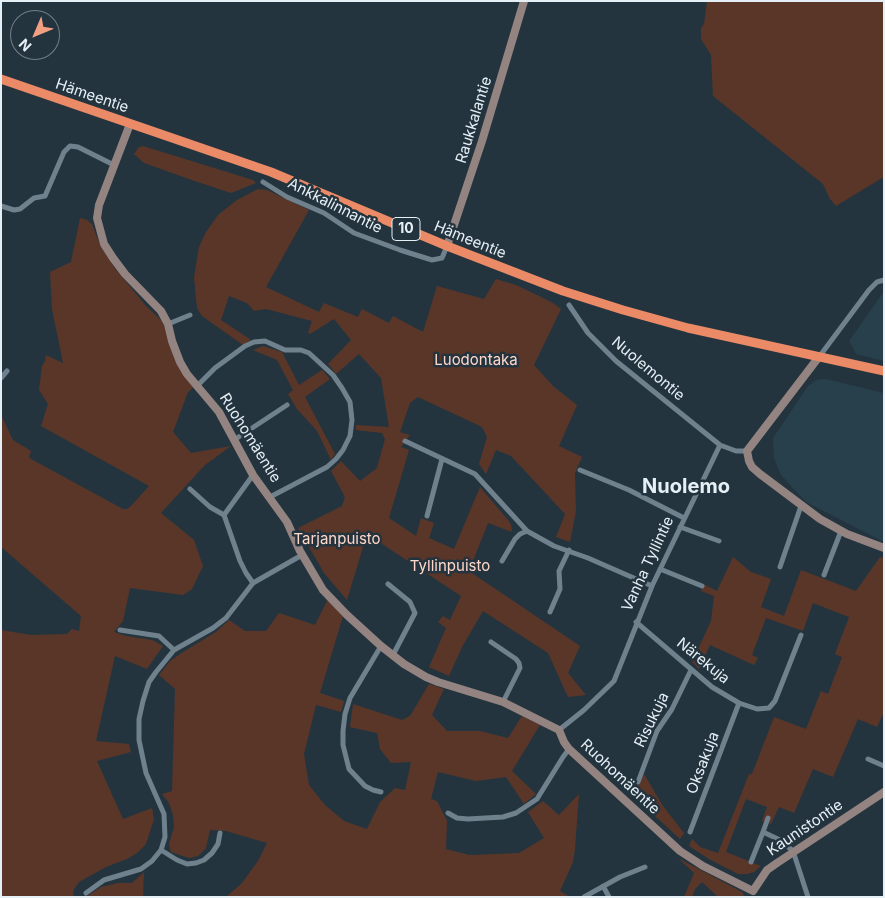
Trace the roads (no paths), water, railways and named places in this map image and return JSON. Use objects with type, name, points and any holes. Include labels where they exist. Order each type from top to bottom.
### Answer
[{"type":"highway","name":"Hämeentie","points":[[1,79],[270,172],[447,246],[563,291],[688,328],[884,371]]},
{"type":"street","name":"Raukkalantie","points":[[447,246],[482,141],[524,1]]},
{"type":"street","name":"Ruohomäentie","points":[[130,124],[99,205],[97,218],[102,238],[113,258],[161,311],[168,324],[180,362],[187,374],[219,412],[253,475],[287,522],[302,555],[323,590],[381,646],[415,671],[438,682],[503,702],[559,730],[569,749],[684,855],[752,894]]},
{"type":"street","points":[[1,206],[14,210],[34,198],[45,196],[64,152],[70,146],[78,147],[114,166]]},
{"type":"street","name":"Ankkalinnantie","points":[[263,182],[286,197],[324,213],[354,233],[400,250],[432,260],[442,258],[447,246]]},
{"type":"street","points":[[884,280],[877,282],[869,290],[747,451],[749,461],[755,470],[802,506],[841,531],[884,548]]},
{"type":"street","name":"Nuolemontie","points":[[568,305],[588,334],[606,352],[720,445]]},
{"type":"street","points":[[168,324],[190,315]]},
{"type":"street","points":[[198,385],[215,368],[244,346],[254,342],[265,341],[285,350],[309,352],[342,388],[350,402],[352,420],[350,436],[343,450],[327,467],[270,497]]},
{"type":"street","points":[[1,378],[7,371]]},
{"type":"street","points":[[234,440],[287,405]]},
{"type":"street","points":[[405,441],[475,474],[527,531],[554,546],[569,550],[652,586]]},
{"type":"street","points":[[720,445],[736,451],[747,451]]},
{"type":"street","name":"Vanha Tyllintie","points":[[559,730],[584,710],[614,681],[636,622],[660,568],[720,445]]},
{"type":"street","points":[[427,516],[442,459]]},
{"type":"street","points":[[580,470],[629,490],[684,518]]},
{"type":"street","points":[[224,516],[253,475]]},
{"type":"street","points":[[190,489],[210,507],[224,516],[240,562],[253,583]]},
{"type":"street","points":[[780,567],[802,506]]},
{"type":"street","points":[[680,527],[719,541]]},
{"type":"street","points":[[502,561],[515,539],[527,531]]},
{"type":"street","points":[[824,575],[841,531]]},
{"type":"street","points":[[550,612],[560,589],[559,570],[569,550]]},
{"type":"street","points":[[86,893],[104,880],[141,869],[152,861],[161,850],[165,837],[164,814],[144,767],[138,740],[142,701],[150,682],[160,666],[174,650],[213,628],[226,618],[253,583],[302,555]]},
{"type":"street","points":[[660,568],[702,586]]},
{"type":"street","points":[[388,584],[410,602],[415,613],[393,656]]},
{"type":"street","name":"Närekuja","points":[[636,622],[712,688],[757,709],[768,708],[773,704],[801,635]]},
{"type":"street","points":[[120,630],[160,636],[174,650]]},
{"type":"street","points":[[491,642],[516,659],[520,668],[503,702]]},
{"type":"street","points":[[381,646],[350,698],[345,714],[343,731],[349,769],[365,786],[381,792]]},
{"type":"street","name":"Risukuja","points":[[638,782],[658,731],[672,709],[691,670]]},
{"type":"street","name":"Oksakuja","points":[[690,832],[739,702]]},
{"type":"street","points":[[448,813],[457,818],[468,819],[503,817],[516,812],[537,799],[569,749]]},
{"type":"street","points":[[868,758],[884,766]]},
{"type":"street","name":"Kaunistontie","points":[[752,894],[768,870],[793,851],[884,792]]},
{"type":"street","points":[[751,862],[768,818]]},
{"type":"street","points":[[763,832],[780,840],[793,851],[808,897]]},
{"type":"street","points":[[161,850],[176,860],[188,864],[196,863],[204,860],[212,853],[218,844],[220,833]]},
{"type":"street","points":[[584,897],[645,867]]},
{"type":"street","points":[[603,886],[609,897]]},
{"type":"district","name":"Nuolemo","points":[[686,487]]},
{"type":"park label","name":"Luodontaka","points":[[476,360]]},
{"type":"park label","name":"Tarjanpuisto","points":[[337,539]]},
{"type":"park label","name":"Tyllinpuisto","points":[[450,566]]}]
